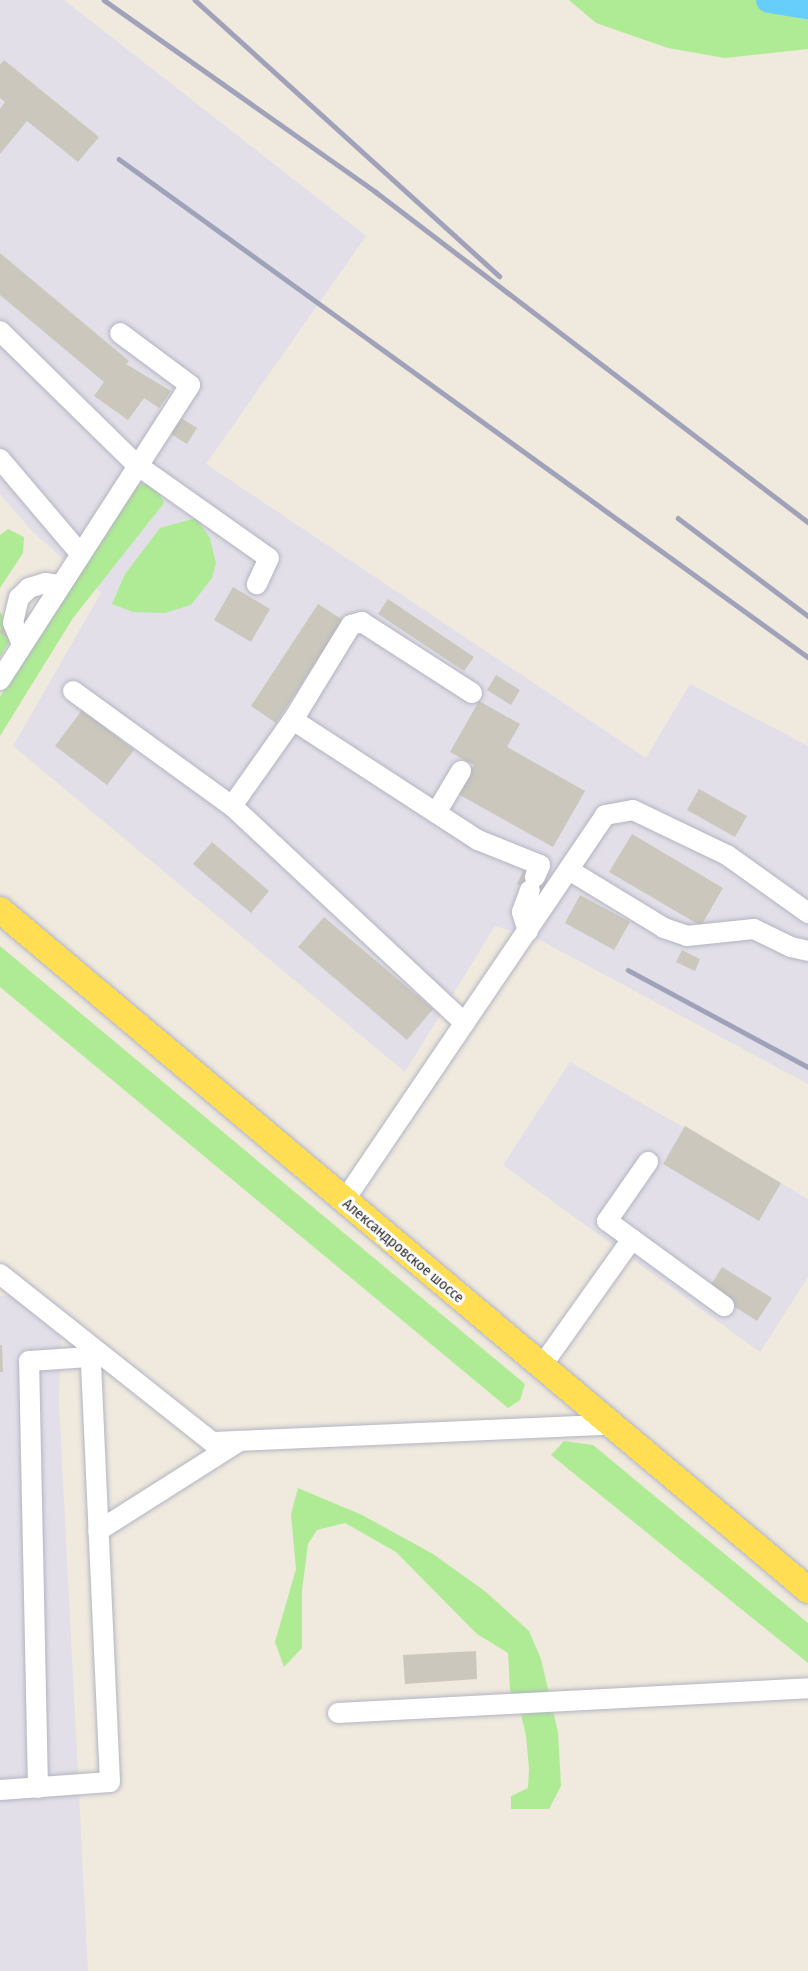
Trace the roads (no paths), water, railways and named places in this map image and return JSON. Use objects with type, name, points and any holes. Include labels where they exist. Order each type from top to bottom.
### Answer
[{"type":"main road","name":"Александровское шоссе","points":[[0,910],[609,1425],[808,1590]]},
{"type":"lane","points":[[0,331],[137,465],[270,558],[256,584]]},
{"type":"lane","points":[[0,680],[79,552],[190,385],[120,333]]},
{"type":"lane","points":[[0,459],[79,552]]},
{"type":"lane","points":[[22,644],[13,623],[19,598],[28,588],[45,583],[59,585]]},
{"type":"lane","points":[[232,806],[293,720],[351,625],[362,622],[472,693]]},
{"type":"lane","points":[[73,691],[232,806],[465,1023]]},
{"type":"lane","points":[[293,720],[478,840],[540,865],[522,912],[528,931]]},
{"type":"lane","points":[[436,813],[461,771]]},
{"type":"lane","points":[[344,1200],[605,814],[633,810],[727,855],[808,913]]},
{"type":"lane","points":[[569,870],[664,928],[687,936],[754,929],[791,947],[808,951]]},
{"type":"lane","points":[[648,1162],[607,1221],[724,1306]]},
{"type":"lane","points":[[541,1367],[632,1239]]},
{"type":"lane","points":[[0,1274],[90,1352],[212,1442],[609,1425]]},
{"type":"lane","points":[[0,1790],[110,1782],[90,1352]]},
{"type":"lane","points":[[38,1788],[29,1361],[90,1352]]},
{"type":"lane","points":[[98,1531],[240,1441]]},
{"type":"lane","points":[[339,1713],[808,1688]]},
{"type":"waterway","points":[[769,0],[808,6]]},
{"type":"railway","points":[[104,0],[376,192],[808,522]]},
{"type":"railway","points":[[195,0],[499,276]]},
{"type":"railway","points":[[119,159],[808,657]]},
{"type":"railway","points":[[678,518],[808,616]]},
{"type":"railway","points":[[628,970],[808,1067]]}]
